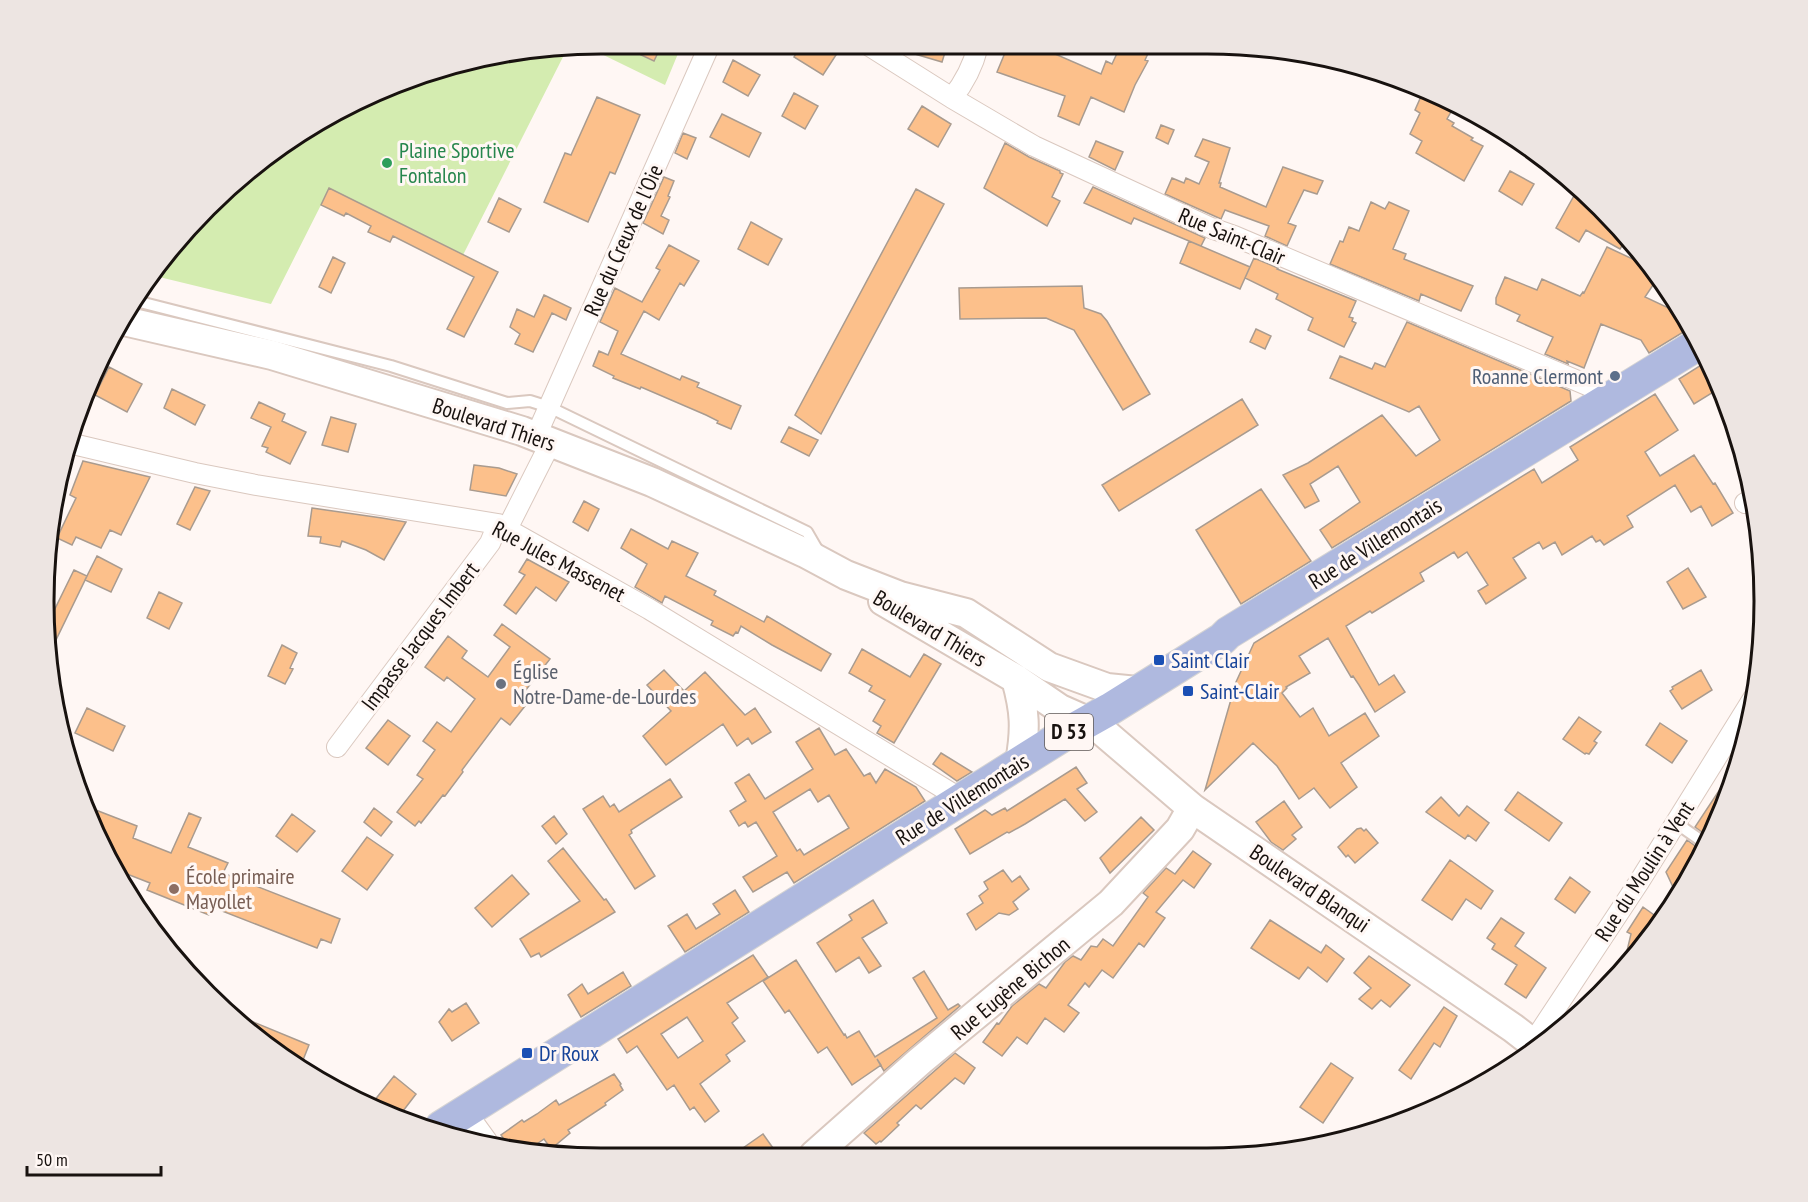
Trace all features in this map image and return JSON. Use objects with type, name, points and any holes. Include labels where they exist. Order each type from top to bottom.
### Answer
[{"type":"main road","name":"Boulevard Thiers","points":[[130,322],[272,355],[522,431],[652,482],[836,570],[900,596],[966,613],[1049,668],[1073,694],[1087,722]]},
{"type":"main road","name":"Rue de Villemontais","points":[[454,1120],[1020,762],[1692,349]]},
{"type":"main road","name":"Boulevard Thiers","points":[[836,570],[881,601],[1016,679],[1060,709],[1087,722]]},
{"type":"main road","name":"Boulevard Thiers","points":[[1049,668],[1107,688],[1137,691]]},
{"type":"main road","points":[[1016,679],[1024,718],[1020,762]]},
{"type":"main road","name":"Boulevard Blanqui","points":[[1087,722],[1094,724],[1192,808],[1531,1042]]},
{"type":"main road","name":"Rue Eugène Bichon","points":[[822,1148],[920,1061],[1111,903],[1180,829],[1192,808]]},
{"type":"street","name":"Rue du Creux de l'Oie","points":[[543,439],[549,407],[706,54]]},
{"type":"street","name":"Rue Saint-Clair","points":[[882,54],[1034,146],[1210,228],[1234,236],[1599,390],[1608,401]]},
{"type":"street","points":[[952,98],[974,64],[976,54]]},
{"type":"street","name":"Impasse Jacques Imbert","points":[[337,747],[503,526],[543,439]]},
{"type":"street","name":"Rue Jules Massenet","points":[[77,445],[256,485],[503,526],[649,609],[962,799]]},
{"type":"street","name":"Rue du Moulin à Vent","points":[[1546,1030],[1738,729]]},
{"type":"street","points":[[454,1120],[473,1132]]},
{"type":"lane","points":[[143,303],[391,366],[507,403],[530,401],[549,407],[807,532],[836,570]]},
{"type":"lane","points":[[1676,823],[1700,839]]},
{"type":"green space","points":[[601,54],[678,54],[665,85]]},
{"type":"green space","name":"Plaine Sportive Fontalon","points":[[564,55],[463,255],[329,189],[271,304],[160,277],[190,240],[240,190],[297,146],[327,127],[359,110],[425,83],[494,65]]},
{"type":"building","points":[[642,54],[657,54],[654,61]]},
{"type":"building","points":[[796,54],[836,55],[823,75],[794,57]]},
{"type":"building","points":[[915,54],[944,54],[942,62]]},
{"type":"building","points":[[1004,54],[1055,54],[1101,74],[1106,61],[1112,64],[1117,54],[1148,54],[1145,60],[1148,61],[1124,112],[1091,97],[1079,125],[1058,116],[1065,96],[997,72]]},
{"type":"building","points":[[733,60],[760,75],[748,96],[723,82]]},
{"type":"building","points":[[794,93],[818,106],[805,129],[782,116]]},
{"type":"building","points":[[597,97],[640,115],[615,174],[610,172],[588,222],[544,202],[565,153],[571,155]]},
{"type":"building","points":[[1420,98],[1449,110],[1451,111],[1447,119],[1454,123],[1452,126],[1483,146],[1464,181],[1416,153],[1422,141],[1410,134],[1420,113],[1415,110]]},
{"type":"building","points":[[922,106],[951,124],[938,147],[908,129]]},
{"type":"building","points":[[722,114],[761,133],[749,157],[710,137]]},
{"type":"building","points":[[1161,125],[1174,130],[1168,144],[1156,138]]},
{"type":"building","points":[[683,133],[696,138],[687,159],[675,153]]},
{"type":"building","points":[[1203,139],[1230,148],[1219,183],[1221,183],[1220,187],[1266,207],[1283,167],[1323,181],[1317,194],[1304,190],[1288,223],[1296,226],[1287,246],[1265,236],[1269,226],[1225,210],[1221,219],[1165,194],[1172,178],[1184,183],[1186,178],[1199,184],[1209,162],[1195,156]]},
{"type":"building","points":[[1096,141],[1123,152],[1115,170],[1089,157]]},
{"type":"building","points":[[1005,143],[1063,174],[1052,197],[1060,201],[1047,226],[984,188]]},
{"type":"building","points":[[1510,171],[1534,184],[1522,205],[1499,191]]},
{"type":"building","points":[[664,177],[674,181],[668,196],[670,197],[661,216],[669,220],[663,234],[643,223]]},
{"type":"building","points":[[1093,187],[1205,238],[1201,246],[1134,218],[1131,224],[1084,203]]},
{"type":"building","points":[[329,188],[498,272],[464,337],[447,329],[474,277],[393,236],[390,242],[368,232],[371,226],[346,213],[344,216],[321,205]]},
{"type":"building","points":[[916,189],[944,204],[821,434],[795,415]]},
{"type":"building","points":[[1574,196],[1622,245],[1620,249],[1586,230],[1579,242],[1556,228]]},
{"type":"building","points":[[499,198],[521,209],[509,232],[488,222]]},
{"type":"building","points":[[1371,202],[1385,209],[1389,202],[1409,211],[1393,249],[1406,254],[1404,259],[1473,286],[1461,311],[1421,294],[1419,301],[1330,264],[1349,227],[1359,231]]},
{"type":"building","points":[[751,222],[782,239],[768,265],[738,249]]},
{"type":"building","points":[[1189,241],[1250,267],[1240,289],[1180,263]]},
{"type":"building","points":[[669,245],[699,261],[684,286],[680,283],[659,320],[644,311],[621,354],[680,380],[682,376],[699,383],[697,387],[741,406],[731,429],[706,415],[641,387],[640,389],[613,378],[614,376],[593,366],[599,351],[608,355],[618,331],[600,322],[615,288],[642,302],[660,270],[656,268]]},
{"type":"building","points":[[1607,247],[1634,260],[1653,285],[1645,297],[1669,308],[1683,332],[1649,353],[1641,340],[1601,324],[1584,368],[1545,354],[1553,337],[1517,321],[1520,315],[1496,304],[1496,298],[1505,277],[1537,290],[1542,279],[1580,296],[1584,293]]},
{"type":"building","points":[[333,257],[345,263],[331,293],[319,287]]},
{"type":"building","points":[[1254,258],[1356,301],[1349,317],[1353,318],[1352,321],[1356,323],[1344,347],[1308,330],[1313,318],[1276,299],[1278,294],[1245,278]]},
{"type":"building","points":[[1082,286],[1084,308],[1101,314],[1107,321],[1150,394],[1123,410],[1074,330],[1046,318],[960,319],[959,288]]},
{"type":"building","points":[[544,295],[571,308],[566,320],[552,313],[533,352],[515,344],[520,334],[510,327],[517,309],[534,317]]},
{"type":"building","points":[[1407,322],[1570,391],[1571,401],[1332,548],[1320,530],[1360,502],[1338,466],[1310,484],[1319,501],[1305,508],[1283,475],[1308,463],[1382,415],[1416,456],[1440,440],[1419,406],[1409,412],[1330,378],[1340,356],[1372,369],[1375,363],[1385,367]]},
{"type":"building","points":[[1256,329],[1271,336],[1265,349],[1250,342]]},
{"type":"building","points":[[1701,365],[1712,393],[1694,404],[1679,379]]},
{"type":"building","points":[[109,367],[142,384],[127,412],[95,395]]},
{"type":"building","points":[[172,389],[205,405],[195,425],[164,408]]},
{"type":"building","points":[[1655,394],[1678,430],[1645,452],[1660,476],[1694,455],[1713,484],[1715,483],[1733,513],[1712,526],[1701,506],[1691,512],[1675,485],[1627,516],[1633,527],[1604,545],[1600,540],[1596,542],[1592,536],[1562,555],[1555,542],[1543,549],[1539,542],[1513,558],[1526,578],[1486,604],[1478,591],[1488,585],[1467,552],[1458,558],[1454,552],[1420,573],[1424,581],[1346,626],[1379,685],[1394,675],[1405,692],[1375,712],[1328,638],[1299,656],[1310,673],[1286,687],[1282,693],[1300,717],[1313,708],[1329,736],[1365,713],[1379,736],[1341,763],[1357,787],[1330,808],[1314,788],[1299,799],[1277,766],[1253,743],[1205,790],[1236,682],[1254,643],[1534,469],[1542,483],[1578,460],[1570,447]]},
{"type":"building","points":[[1242,399],[1258,425],[1119,511],[1102,485]]},
{"type":"building","points":[[259,402],[285,414],[282,421],[306,432],[290,464],[266,452],[268,448],[262,446],[271,427],[251,418]]},
{"type":"building","points":[[331,417],[356,424],[348,452],[322,445]]},
{"type":"building","points":[[789,427],[818,440],[809,456],[781,442]]},
{"type":"building","points":[[83,461],[150,477],[121,535],[110,530],[101,548],[76,537],[72,545],[58,538],[76,498],[70,495]]},
{"type":"building","points":[[474,465],[499,468],[517,474],[506,496],[470,490]]},
{"type":"building","points":[[195,487],[210,491],[190,530],[177,524]]},
{"type":"building","points":[[1261,489],[1311,561],[1241,604],[1196,530]]},
{"type":"building","points":[[584,501],[599,509],[588,531],[573,522]]},
{"type":"building","points":[[312,508],[406,522],[384,560],[342,541],[340,547],[320,543],[321,537],[308,536]]},
{"type":"building","points":[[631,529],[668,549],[672,541],[698,553],[686,576],[716,591],[714,595],[764,622],[767,616],[831,654],[821,671],[741,626],[738,633],[736,632],[733,636],[711,625],[713,621],[665,596],[662,603],[635,587],[647,564],[621,548]]},
{"type":"building","points":[[97,556],[122,569],[111,592],[85,580]]},
{"type":"building","points":[[527,559],[569,582],[556,601],[536,587],[516,614],[504,605],[525,575],[519,572]]},
{"type":"building","points":[[1688,568],[1706,597],[1683,609],[1667,582]]},
{"type":"building","points":[[74,570],[87,576],[55,641],[54,610]]},
{"type":"building","points":[[159,592],[182,603],[169,629],[147,618]]},
{"type":"building","points":[[502,624],[550,659],[518,700],[525,706],[510,725],[501,718],[445,796],[443,795],[421,823],[419,821],[415,826],[397,812],[423,779],[417,775],[435,750],[423,741],[437,722],[451,732],[475,699],[447,677],[444,681],[425,667],[448,636],[467,651],[462,658],[488,677],[510,647],[494,635]]},
{"type":"building","points":[[282,645],[297,653],[290,668],[293,669],[285,684],[268,676]]},
{"type":"building","points":[[862,649],[910,677],[924,654],[941,664],[894,743],[877,733],[881,726],[873,721],[885,700],[869,691],[872,686],[849,673]]},
{"type":"building","points":[[664,670],[684,691],[705,672],[745,715],[755,708],[771,732],[752,744],[748,738],[737,746],[723,724],[666,765],[643,736],[671,711],[647,685]]},
{"type":"building","points":[[1701,670],[1712,690],[1682,709],[1670,691],[1672,687]]},
{"type":"building","points":[[87,708],[125,726],[113,751],[75,733]]},
{"type":"building","points":[[1579,717],[1601,732],[1594,741],[1597,743],[1589,754],[1585,754],[1563,739]]},
{"type":"building","points":[[388,720],[410,736],[388,765],[366,748]]},
{"type":"building","points":[[1660,723],[1687,741],[1672,763],[1646,745]]},
{"type":"building","points":[[819,728],[835,755],[846,749],[864,776],[870,773],[876,783],[885,769],[916,787],[925,801],[794,883],[787,872],[753,892],[743,877],[777,856],[756,822],[748,827],[745,822],[739,826],[730,811],[746,801],[735,783],[749,774],[765,799],[813,769],[796,742]],"holes":[[[810,789],[818,802],[829,795],[849,828],[804,855],[800,849],[797,851],[773,812]]]},
{"type":"building","points":[[941,753],[972,772],[957,781],[933,764]]},
{"type":"building","points":[[1076,767],[1087,783],[1077,789],[1097,812],[1085,821],[1065,799],[970,854],[955,829],[985,810],[992,815],[1005,808],[1007,811]]},
{"type":"building","points":[[670,779],[682,797],[631,830],[632,833],[629,835],[655,876],[635,889],[583,809],[603,796],[610,807],[614,804],[619,812]]},
{"type":"building","points":[[1721,788],[1702,832],[1695,827]]},
{"type":"building","points":[[1518,792],[1562,823],[1549,841],[1505,810]]},
{"type":"building","points":[[1441,797],[1459,816],[1467,806],[1489,823],[1476,841],[1468,835],[1465,839],[1426,812]]},
{"type":"building","points":[[1284,801],[1302,827],[1292,835],[1296,839],[1283,850],[1271,842],[1256,822]]},
{"type":"building","points":[[374,808],[392,822],[381,836],[364,822]]},
{"type":"building","points":[[96,810],[137,826],[133,838],[171,853],[189,813],[201,818],[188,847],[228,863],[223,873],[340,919],[331,943],[321,939],[317,948],[212,907],[209,915],[147,890],[150,883],[127,874]]},
{"type":"building","points":[[292,814],[315,831],[297,852],[276,836]]},
{"type":"building","points":[[554,816],[567,834],[556,844],[542,826]]},
{"type":"building","points":[[1141,817],[1154,830],[1110,873],[1100,858]]},
{"type":"building","points":[[1361,828],[1364,831],[1366,829],[1378,843],[1355,863],[1338,847]]},
{"type":"building","points":[[367,837],[393,855],[367,890],[342,871]]},
{"type":"building","points":[[1687,840],[1696,847],[1673,887],[1666,872]]},
{"type":"building","points":[[563,848],[615,912],[541,957],[539,953],[531,957],[520,939],[580,901],[548,861]]},
{"type":"building","points":[[1193,851],[1211,864],[1194,888],[1183,880],[1156,912],[1165,918],[1144,947],[1139,943],[1113,978],[1102,970],[1089,987],[1085,983],[1068,1005],[1079,1013],[1064,1032],[1045,1018],[1027,1044],[1017,1037],[1002,1056],[983,1042],[1012,1006],[1039,984],[1046,988],[1065,962],[1073,956],[1081,960],[1091,946],[1097,947],[1103,939],[1113,946],[1148,897],[1143,893],[1166,868],[1175,874]]},
{"type":"building","points":[[1450,860],[1493,891],[1481,909],[1466,899],[1452,920],[1422,900]]},
{"type":"building","points":[[1003,870],[1012,882],[1020,876],[1029,889],[1013,902],[1018,909],[1009,915],[999,913],[976,930],[967,914],[983,903],[979,896],[988,889],[984,882]]},
{"type":"building","points":[[512,875],[529,894],[492,927],[475,908]]},
{"type":"building","points":[[1570,877],[1590,892],[1575,913],[1555,899]]},
{"type":"building","points":[[735,890],[749,912],[685,952],[668,926],[687,914],[696,929],[720,914],[713,904]]},
{"type":"building","points":[[873,900],[887,923],[862,938],[881,966],[869,973],[859,957],[836,972],[817,943],[852,920],[849,915]]},
{"type":"building","points":[[1643,907],[1655,915],[1627,951],[1631,934],[1627,932]]},
{"type":"building","points":[[1501,918],[1524,933],[1515,946],[1546,968],[1526,998],[1505,984],[1517,965],[1492,949],[1495,944],[1487,938]]},
{"type":"building","points":[[1270,920],[1321,953],[1326,945],[1344,959],[1327,982],[1308,967],[1299,979],[1251,948]]},
{"type":"building","points":[[753,955],[768,977],[727,1003],[738,1018],[732,1023],[745,1041],[726,1055],[730,1061],[700,1084],[719,1111],[705,1122],[694,1107],[690,1110],[674,1085],[667,1090],[637,1046],[627,1053],[618,1039]],"holes":[[[687,1017],[703,1041],[678,1058],[661,1034]]]},
{"type":"building","points":[[1369,956],[1410,985],[1390,1007],[1381,1000],[1372,1009],[1359,999],[1371,988],[1354,973]]},
{"type":"building","points":[[796,960],[844,1035],[847,1038],[859,1031],[875,1057],[937,1018],[913,978],[924,971],[948,1010],[958,1004],[960,1006],[884,1071],[881,1065],[852,1085],[827,1047],[818,1053],[789,1010],[785,1013],[763,981]]},
{"type":"building","points":[[623,972],[631,986],[581,1017],[568,995],[582,984],[588,994]]},
{"type":"building","points":[[466,1003],[479,1023],[452,1041],[439,1022],[449,1009],[452,1012]]},
{"type":"building","points":[[1444,1007],[1457,1016],[1440,1047],[1434,1043],[1411,1079],[1399,1070]]},
{"type":"building","points":[[251,1021],[309,1045],[303,1060]]},
{"type":"building","points":[[955,1053],[975,1068],[964,1084],[955,1078],[921,1109],[916,1105],[881,1142],[876,1144],[864,1133]]},
{"type":"building","points":[[1331,1063],[1353,1078],[1323,1123],[1300,1107]]},
{"type":"building","points":[[614,1074],[623,1090],[605,1103],[606,1105],[568,1130],[570,1133],[555,1146],[548,1145],[544,1139],[537,1144],[503,1139],[501,1135],[556,1100],[559,1105]]},
{"type":"building","points":[[394,1076],[416,1094],[403,1111],[376,1099]]},
{"type":"building","points":[[763,1134],[773,1148],[743,1148]]},
{"type":"place","name":"Plaine Sportive Fontalon","points":[[387,163]]},
{"type":"place","name":"Roanne Clermont","points":[[1615,376]]},
{"type":"place","name":"Saint Clair","points":[[1159,660]]},
{"type":"place","name":"Église Notre-Dame-de-Lourdes","points":[[501,684]]},
{"type":"place","name":"Saint-Clair","points":[[1188,691]]},
{"type":"place","name":"École primaire Mayollet","points":[[174,889]]},
{"type":"place","name":"Dr Roux","points":[[527,1053]]}]
